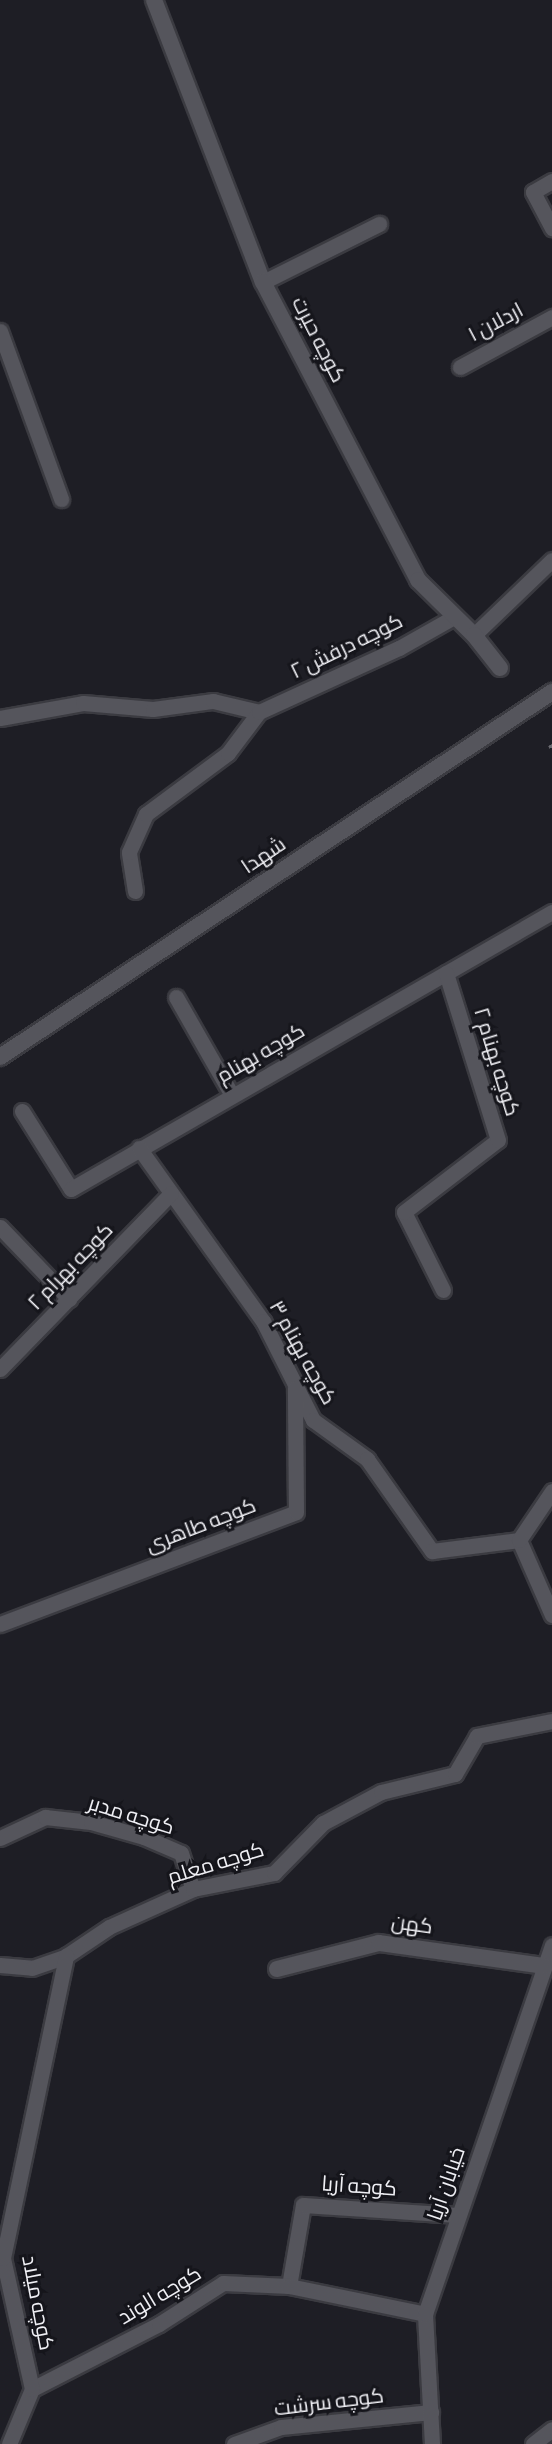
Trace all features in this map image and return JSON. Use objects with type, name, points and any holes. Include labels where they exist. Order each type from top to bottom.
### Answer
[{"type":"street","name":"کوچه حیرت","points":[[154,0],[263,282],[418,580],[452,618],[474,635],[500,668]]},
{"type":"street","name":"شهدا","points":[[0,1057],[552,692]]},
{"type":"street","name":"کهن","points":[[277,1970],[379,1942],[544,1966]]},
{"type":"lane","points":[[552,181],[533,192],[552,228]]},
{"type":"lane","points":[[263,282],[379,224]]},
{"type":"lane","name":"اردلان ۱","points":[[460,367],[552,317]]},
{"type":"lane","points":[[0,331],[62,499]]},
{"type":"lane","points":[[474,635],[552,560]]},
{"type":"lane","name":"کوچه درفش ۲","points":[[135,891],[129,852],[146,814],[228,753],[259,712],[399,648],[452,618]]},
{"type":"lane","points":[[0,718],[83,703],[153,709],[213,701],[259,712]]},
{"type":"lane","name":"کوچه بهنام","points":[[22,1111],[71,1189],[552,912]]},
{"type":"lane","name":"کوچه بهنام ۲","points":[[443,1290],[404,1212],[498,1140],[446,973]]},
{"type":"lane","points":[[176,997],[232,1095]]},
{"type":"lane","name":"کوچه بهنام ۳","points":[[139,1148],[263,1321],[313,1420],[367,1459],[432,1551],[519,1540]]},
{"type":"lane","name":"کوچه بهرام ۲","points":[[0,1370],[171,1193]]},
{"type":"lane","points":[[0,1227],[69,1299]]},
{"type":"lane","name":"کوچه طاهری","points":[[0,1624],[296,1512],[295,1384]]},
{"type":"lane","points":[[552,1491],[519,1540],[552,1615]]},
{"type":"lane","name":"کوچه معلم","points":[[0,1965],[32,1968],[66,1956],[109,1926],[193,1889],[274,1873],[323,1823],[381,1792],[455,1774],[477,1736],[552,1721]]},
{"type":"lane","name":"کوچه مدبر","points":[[0,1838],[45,1818],[91,1822],[144,1837],[181,1853],[193,1889]]},
{"type":"lane","name":"خیابان آریا","points":[[432,2444],[425,2314],[552,1945]]},
{"type":"lane","name":"کوچه میلاد","points":[[33,2389],[3,2258],[4,2240],[66,1956]]},
{"type":"lane","name":"کوچه آریا","points":[[290,2286],[303,2205],[458,2215]]},
{"type":"lane","name":"کوچه الوند","points":[[33,2389],[159,2324],[223,2283],[290,2286],[425,2314]]},
{"type":"lane","points":[[9,2444],[33,2389]]},
{"type":"lane","name":"کوچه سرشت","points":[[234,2444],[281,2427],[431,2412]]},
{"type":"lane","points":[[533,2444],[552,2429]]}]
